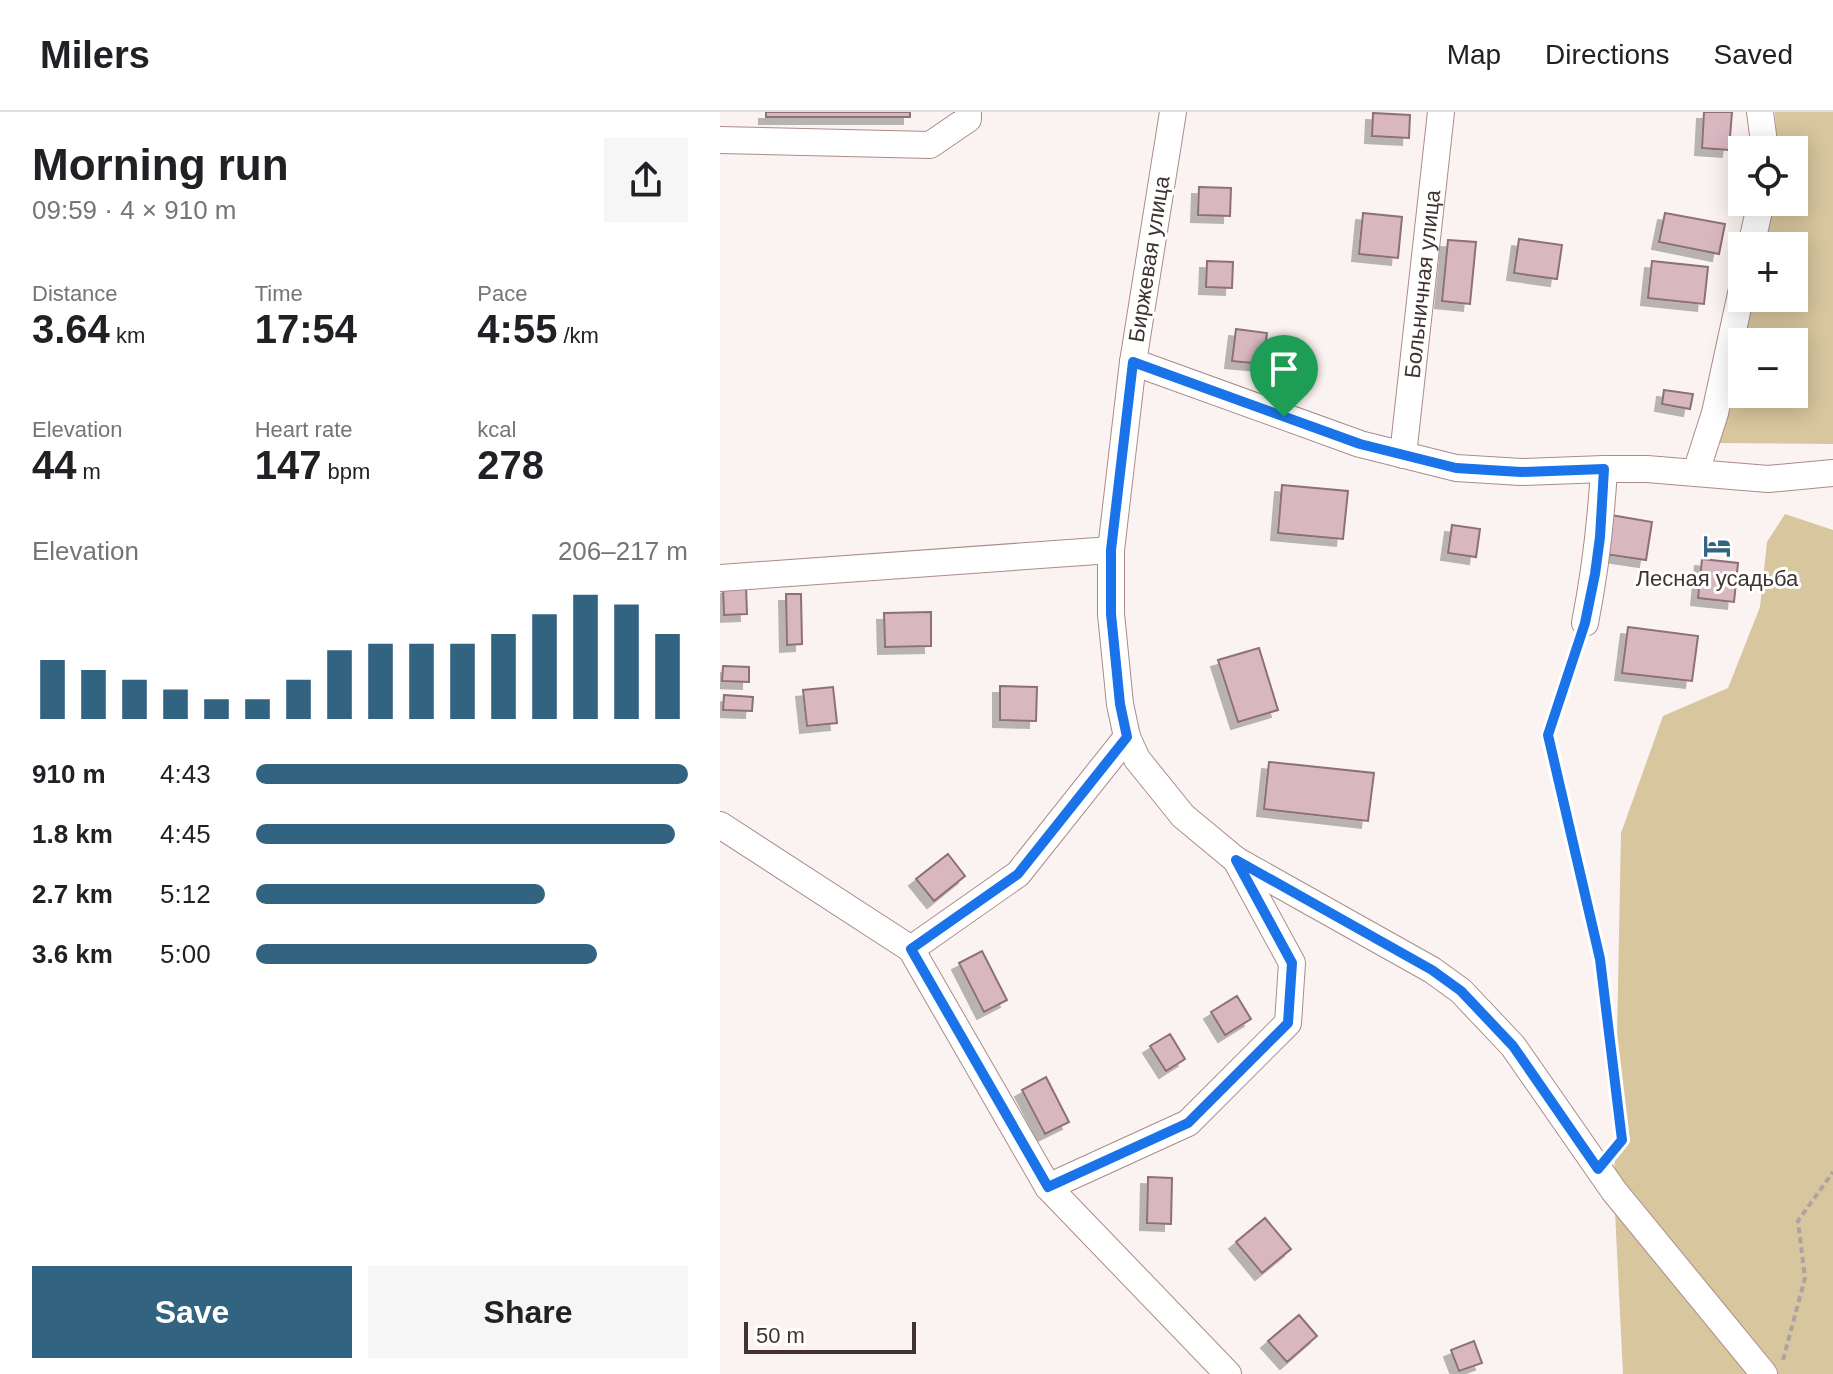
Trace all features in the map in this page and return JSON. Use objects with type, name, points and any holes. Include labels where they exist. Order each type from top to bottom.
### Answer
[{"type":"street","points":[[720,140],[930,145],[968,119],[968,112]]},
{"type":"street","name":"Биржевая улица","points":[[1173,112],[1133,362],[1111,550],[1111,614],[1120,704],[1127,737],[1137,759],[1183,816],[1236,860],[1432,970],[1461,991],[1513,1046],[1614,1191],[1773,1367]]},
{"type":"street","name":"Больничная улица","points":[[1403,455],[1441,112]]},
{"type":"street","points":[[1760,112],[1763,136]]},
{"type":"street","points":[[1696,472],[1715,413],[1737,312]]},
{"type":"street","points":[[1133,362],[1360,444],[1456,468],[1521,472],[1604,469],[1696,472],[1768,479],[1833,473]]},
{"type":"street","points":[[1585,623],[1600,537],[1604,469]]},
{"type":"street","points":[[720,578],[1111,550]]},
{"type":"street","points":[[911,949],[1018,874],[1127,737]]},
{"type":"street","points":[[720,825],[911,949],[1048,1187],[1228,1374]]},
{"type":"street","points":[[1048,1187],[1188,1123],[1288,1023],[1292,963],[1236,860]]},
{"type":"path","points":[[1585,623],[1548,735],[1600,959],[1622,1140],[1598,1169]]},
{"type":"path","points":[[1773,1367],[1805,1278],[1798,1221],[1833,1172]]},
{"type":"shaded area","points":[[1775,112],[1833,112],[1833,444],[1718,443],[1728,400],[1728,408],[1808,408],[1808,328],[1745,328],[1749,312],[1808,312],[1808,232],[1768,232],[1772,216],[1808,216],[1808,136],[1776,136]]},
{"type":"shaded area","points":[[1785,514],[1833,530],[1833,1374],[1623,1374],[1614,1191],[1621,833],[1663,716],[1728,688],[1760,607],[1767,542]]},
{"type":"building","points":[[766,112],[910,112],[910,117],[766,117]]},
{"type":"building","points":[[1704,112],[1732,112],[1728,150],[1702,148]]},
{"type":"building","points":[[1373,113],[1410,115],[1409,138],[1372,136]]},
{"type":"building","points":[[1199,187],[1231,188],[1230,216],[1198,215]]},
{"type":"building","points":[[1363,213],[1402,217],[1398,258],[1359,254]]},
{"type":"building","points":[[1665,213],[1725,224],[1719,254],[1659,242]]},
{"type":"building","points":[[1519,239],[1562,245],[1557,279],[1514,273]]},
{"type":"building","points":[[1448,240],[1476,242],[1470,304],[1442,301]]},
{"type":"building","points":[[1207,261],[1233,262],[1232,288],[1206,287]]},
{"type":"building","points":[[1652,261],[1708,267],[1704,304],[1648,298]]},
{"type":"building","points":[[1236,329],[1267,333],[1263,364],[1232,361]]},
{"type":"building","points":[[1664,390],[1693,394],[1690,409],[1662,404]]},
{"type":"building","points":[[1282,485],[1348,491],[1343,539],[1278,533]]},
{"type":"building","points":[[1611,515],[1652,522],[1646,560],[1605,554]]},
{"type":"building","points":[[1452,525],[1480,529],[1476,557],[1448,553]]},
{"type":"building","points":[[1702,559],[1738,563],[1734,602],[1698,598]]},
{"type":"building","points":[[746,586],[747,614],[724,615],[723,587]]},
{"type":"building","points":[[786,594],[801,594],[802,644],[787,645]]},
{"type":"building","points":[[931,612],[931,646],[885,647],[884,613]]},
{"type":"building","points":[[1628,627],[1698,636],[1692,681],[1622,673]]},
{"type":"building","points":[[1259,648],[1278,710],[1238,722],[1218,660]]},
{"type":"building","points":[[723,666],[749,667],[749,682],[722,681]]},
{"type":"building","points":[[1000,686],[1037,687],[1036,721],[1000,720]]},
{"type":"building","points":[[833,687],[837,723],[807,726],[803,690]]},
{"type":"building","points":[[724,695],[753,697],[752,711],[723,710]]},
{"type":"building","points":[[1269,762],[1374,773],[1368,821],[1264,809]]},
{"type":"building","points":[[948,854],[965,876],[934,901],[916,879]]},
{"type":"building","points":[[982,951],[1007,1000],[984,1012],[959,963]]},
{"type":"building","points":[[1237,996],[1251,1019],[1225,1035],[1211,1012]]},
{"type":"building","points":[[1170,1034],[1185,1059],[1166,1071],[1150,1046]]},
{"type":"building","points":[[1046,1077],[1069,1122],[1045,1134],[1022,1090]]},
{"type":"building","points":[[1148,1177],[1172,1178],[1171,1224],[1147,1223]]},
{"type":"building","points":[[1265,1218],[1291,1249],[1262,1273],[1236,1242]]},
{"type":"building","points":[[1299,1315],[1317,1336],[1287,1362],[1268,1341]]},
{"type":"building","points":[[1474,1341],[1482,1363],[1459,1371],[1451,1350]]},
{"type":"place","name":"Лесная усадьба","points":[[1717,546]]},
{"type":"route","points":[[1133,362],[1284,417],[1360,444],[1456,468],[1521,472],[1604,469],[1600,537],[1585,623],[1548,735],[1600,959],[1622,1140],[1598,1169],[1513,1046],[1461,991],[1432,970],[1236,860],[1292,963],[1288,1023],[1188,1123],[1048,1187],[911,949],[1018,874],[1127,737],[1120,704],[1111,614],[1111,550],[1133,362]]}]
